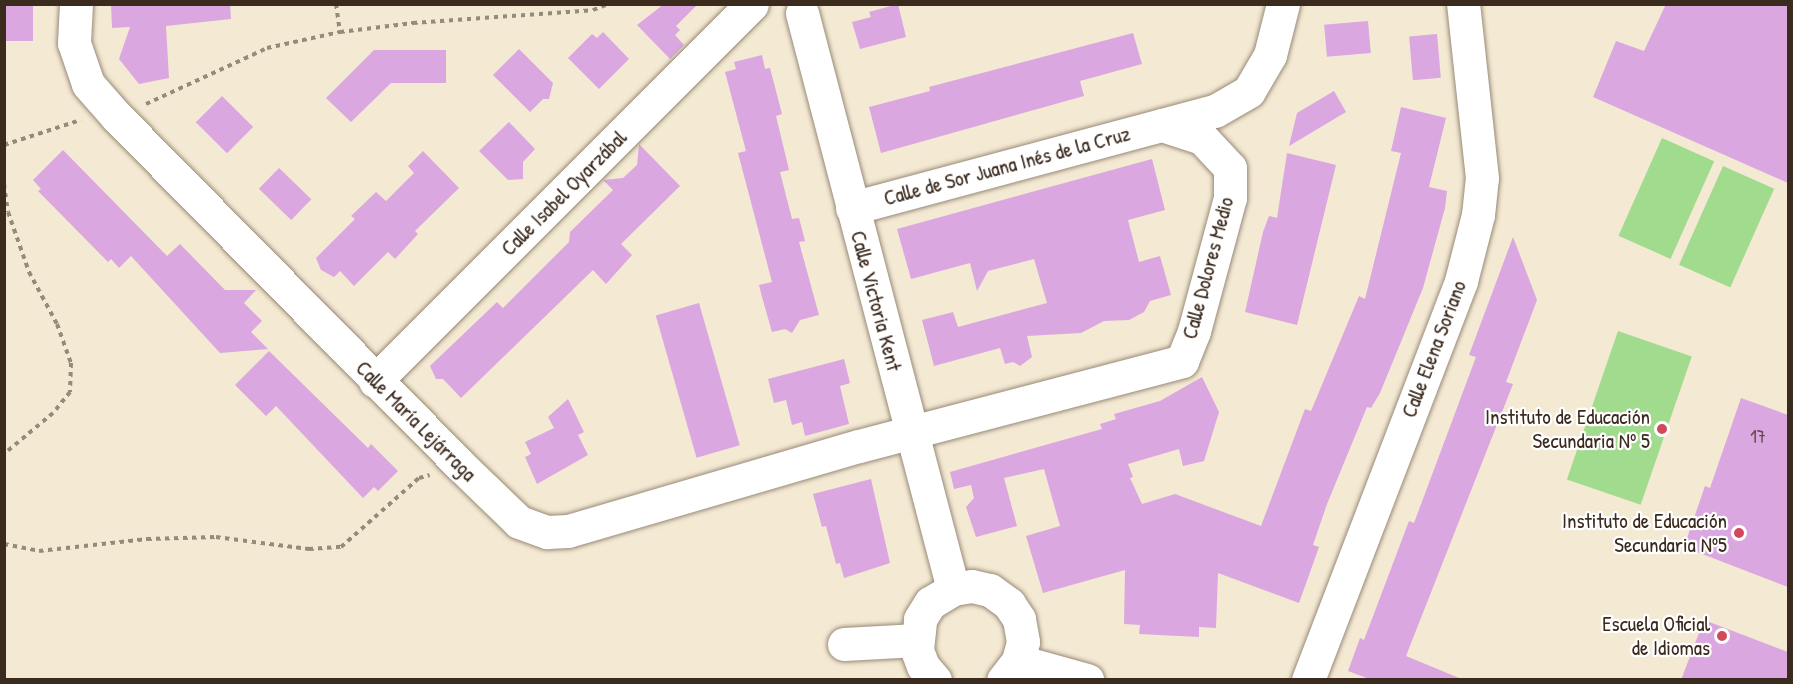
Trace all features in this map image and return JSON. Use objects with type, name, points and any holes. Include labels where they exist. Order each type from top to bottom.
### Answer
[{"type":"street","name":"Calle María Lejárraga","points":[[76,4],[74,43],[88,84],[114,114],[375,381],[519,522],[547,532],[568,531],[912,433]]},
{"type":"street","name":"Calle Isabel Oyarzábal","points":[[375,381],[752,4]]},
{"type":"street","points":[[760,4],[775,14],[808,9]]},
{"type":"street","points":[[1162,125],[1215,111],[1249,91],[1270,55],[1283,4]]},
{"type":"street","name":"Calle Elena Soriano","points":[[1308,680],[1461,280],[1478,215],[1482,178],[1463,4]]},
{"type":"street","name":"Calle Victoria Kent","points":[[808,9],[852,208],[953,589]]},
{"type":"street","name":"Calle de Sor Juana Inés de la Cruz","points":[[852,208],[1162,125]]},
{"type":"street","name":"Calle Dolores Medio","points":[[912,433],[1182,361],[1194,331],[1230,198],[1230,168],[1202,138],[1162,125]]},
{"type":"street","points":[[935,680],[923,666],[917,640],[920,619],[930,603],[953,589],[972,586],[990,590],[1009,604],[1019,620],[1023,642],[1010,670],[1087,680]]},
{"type":"street","points":[[844,644],[917,640]]},
{"type":"path","points":[[336,4],[340,32]]},
{"type":"path","points":[[4,145],[114,114],[267,48],[340,32],[413,22],[593,10],[609,4]]},
{"type":"path","points":[[4,184],[8,212],[29,272],[57,324],[71,363],[70,392],[53,413],[4,454]]},
{"type":"path","points":[[4,544],[39,551],[147,538],[216,537],[309,549],[340,547],[419,478],[459,464]]},
{"type":"green space","points":[[1662,138],[1714,161],[1671,259],[1618,236]]},
{"type":"green space","points":[[1723,166],[1774,189],[1730,287],[1679,265]]},
{"type":"green space","points":[[1618,331],[1692,356],[1641,505],[1567,479]]},
{"type":"building","points":[[4,4],[33,4],[33,41],[4,41]]},
{"type":"building","points":[[111,4],[230,4],[231,19],[166,26],[169,78],[139,84],[119,59],[130,27],[112,28]]},
{"type":"building","points":[[664,4],[698,4],[676,26],[680,30],[675,35],[684,45],[670,59],[637,25]]},
{"type":"building","points":[[898,4],[906,37],[860,49],[852,22],[871,17],[869,12]]},
{"type":"building","points":[[1666,4],[1788,4],[1788,183],[1593,97],[1616,41],[1644,51]]},
{"type":"building","points":[[1368,21],[1371,53],[1327,57],[1324,25]]},
{"type":"building","points":[[603,32],[629,59],[599,89],[568,58],[592,34],[597,38]]},
{"type":"building","points":[[1133,33],[1142,64],[1080,81],[1084,96],[881,153],[869,107],[930,91],[929,87]]},
{"type":"building","points":[[1437,34],[1441,78],[1413,80],[1409,36]]},
{"type":"building","points":[[519,49],[553,83],[549,99],[543,99],[530,112],[493,75]]},
{"type":"building","points":[[374,50],[446,50],[446,83],[391,83],[351,122],[326,98]]},
{"type":"building","points":[[762,55],[765,69],[770,68],[782,114],[776,116],[789,170],[780,172],[792,219],[799,218],[805,241],[799,242],[819,315],[800,320],[792,333],[785,329],[772,332],[762,297],[759,285],[772,282],[738,153],[746,151],[725,72],[736,69],[734,62]]},
{"type":"building","points":[[1334,91],[1346,112],[1289,146],[1297,113]]},
{"type":"building","points":[[222,96],[253,127],[227,153],[196,122]]},
{"type":"building","points":[[1401,107],[1446,118],[1429,187],[1447,191],[1445,208],[1423,288],[1380,393],[1371,408],[1367,407],[1327,504],[1313,545],[1319,547],[1299,603],[1218,573],[1216,628],[1199,627],[1199,637],[1139,634],[1140,625],[1124,624],[1125,570],[1043,593],[1026,536],[1060,526],[1044,469],[1004,478],[1017,526],[976,537],[966,507],[974,498],[971,485],[954,489],[950,472],[1102,429],[1100,424],[1116,419],[1114,414],[1160,401],[1202,377],[1219,412],[1204,461],[1183,466],[1179,449],[1128,464],[1133,477],[1130,478],[1142,504],[1175,494],[1261,526],[1305,409],[1311,411],[1359,296],[1365,299],[1401,153],[1391,151]]},
{"type":"building","points":[[509,122],[535,149],[523,162],[523,179],[508,180],[479,151]]},
{"type":"building","points":[[639,144],[680,186],[621,244],[632,255],[606,284],[593,270],[461,398],[443,379],[436,379],[430,366],[497,302],[503,308],[569,242],[570,232],[613,190],[603,180],[623,178],[637,165]]},
{"type":"building","points":[[63,150],[167,256],[180,244],[225,290],[256,290],[244,303],[262,321],[251,332],[268,349],[220,353],[131,256],[119,268],[111,259],[108,262],[38,191],[41,189],[33,180]]},
{"type":"building","points":[[423,151],[459,188],[415,231],[418,234],[395,259],[388,252],[354,286],[340,271],[334,277],[321,270],[316,258],[355,219],[351,216],[376,192],[386,201],[414,173],[408,166]]},
{"type":"building","points":[[1287,153],[1336,165],[1297,325],[1245,312],[1263,232],[1269,216],[1277,218]]},
{"type":"building","points":[[1152,159],[1165,210],[1128,220],[1139,262],[1160,256],[1171,295],[1150,301],[1144,312],[1129,320],[1104,321],[1081,333],[1027,336],[1032,357],[1020,366],[1013,362],[1005,364],[1000,348],[934,366],[922,320],[953,312],[958,327],[1047,303],[1034,259],[988,271],[977,291],[970,263],[911,279],[897,229]]},
{"type":"building","points":[[279,168],[311,199],[291,220],[259,189]]},
{"type":"building","points":[[1513,237],[1537,300],[1506,382],[1513,384],[1406,656],[1464,680],[1372,680],[1348,671],[1360,638],[1364,640],[1409,521],[1414,523],[1476,357],[1469,355]]},
{"type":"building","points":[[699,303],[740,445],[697,458],[656,315]]},
{"type":"building","points":[[269,351],[368,448],[371,444],[398,471],[378,491],[374,487],[363,498],[276,406],[266,416],[235,385]]},
{"type":"building","points":[[844,359],[850,383],[840,386],[849,424],[805,436],[802,422],[792,425],[786,400],[774,403],[768,379]]},
{"type":"building","points":[[1741,398],[1788,415],[1788,587],[1684,547],[1705,486],[1710,488]]},
{"type":"building","points":[[568,399],[584,432],[578,435],[588,455],[537,484],[525,457],[531,454],[525,442],[554,428],[548,417]]},
{"type":"building","points":[[871,479],[890,563],[844,578],[840,563],[836,564],[826,526],[822,527],[813,494]]},
{"type":"building","name":"Escuela Oficial de Idiomas","points":[[1704,620],[1788,652],[1788,680],[1681,680]]},
{"type":"place","name":"Instituto de Educación Secundaria Nº 5","points":[[1662,429]]},
{"type":"place","name":"Instituto de Educación Secundaria Nº5","points":[[1739,533]]},
{"type":"place","name":"Escuela Oficial de Idiomas","points":[[1722,636]]}]
